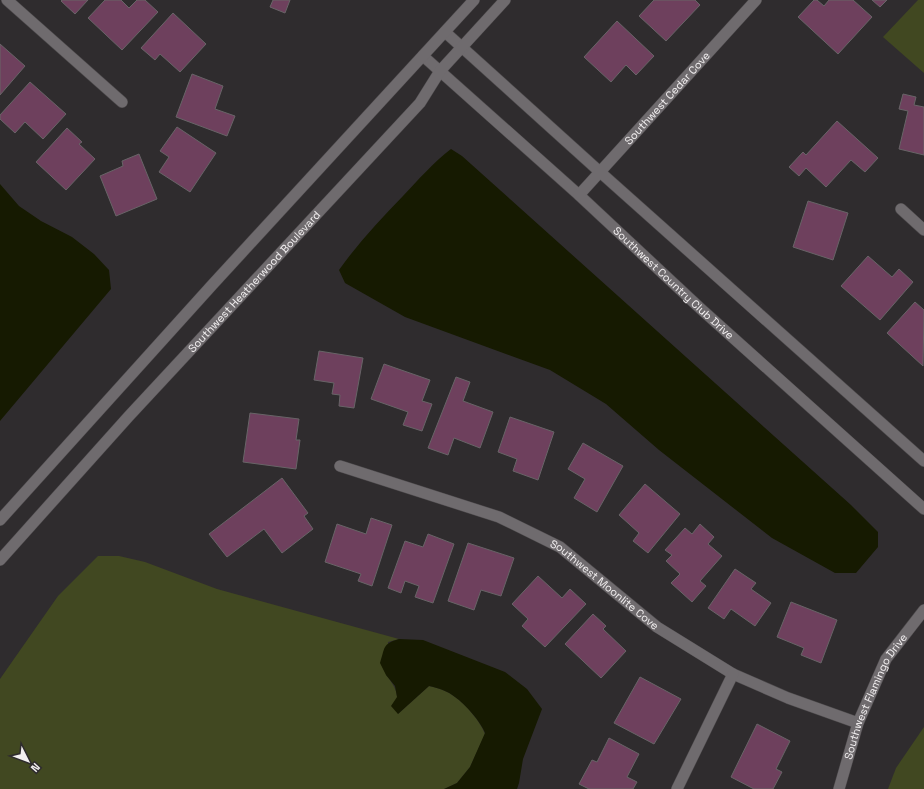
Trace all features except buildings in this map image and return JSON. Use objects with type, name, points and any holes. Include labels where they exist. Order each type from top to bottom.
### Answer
[{"type":"street","points":[[7,0],[122,102]]},
{"type":"street","points":[[0,520],[213,284],[474,0]]},
{"type":"street","name":"Southwest Heatherwood Boulevard","points":[[0,560],[134,410],[420,103],[440,71],[505,0]]},
{"type":"street","name":"Southwest Cedar Cove","points":[[579,195],[756,0]]},
{"type":"street","points":[[445,32],[924,461]]},
{"type":"street","name":"Southwest Country Club Drive","points":[[423,56],[579,195],[701,309],[924,509]]},
{"type":"street","points":[[901,209],[924,230]]},
{"type":"street","name":"Southwest Moonlite Cove","points":[[340,466],[499,517],[560,547],[657,627],[733,674],[788,698],[858,723]]},
{"type":"street","name":"Southwest Flamingo Drive","points":[[839,789],[858,723],[886,659],[924,610]]},
{"type":"street","points":[[677,789],[733,674]]},
{"type":"green space","points":[[918,0],[924,0],[924,73],[883,37]]},
{"type":"green space","points":[[98,556],[119,556],[145,562],[217,589],[399,639],[388,642],[386,675],[395,689],[398,702],[398,714],[429,686],[443,690],[452,695],[472,714],[480,724],[485,734],[470,767],[457,783],[444,789],[0,789],[0,679],[58,596]]},
{"type":"green space","points":[[924,727],[924,789],[888,789],[896,768]]},
{"type":"shaded area","points":[[451,149],[462,156],[851,505],[878,532],[878,547],[856,573],[835,573],[772,538],[659,450],[606,404],[550,370],[405,317],[345,283],[339,270],[354,250],[420,177]]},
{"type":"shaded area","points":[[0,184],[19,206],[41,221],[72,237],[94,254],[109,270],[111,289],[0,421]]},
{"type":"shaded area","points":[[399,639],[423,640],[505,672],[527,689],[542,709],[523,759],[517,789],[444,789],[457,783],[470,767],[485,733],[476,719],[459,700],[446,691],[429,686],[398,714],[391,706],[397,697],[395,686],[386,675],[380,663],[385,647]]}]
